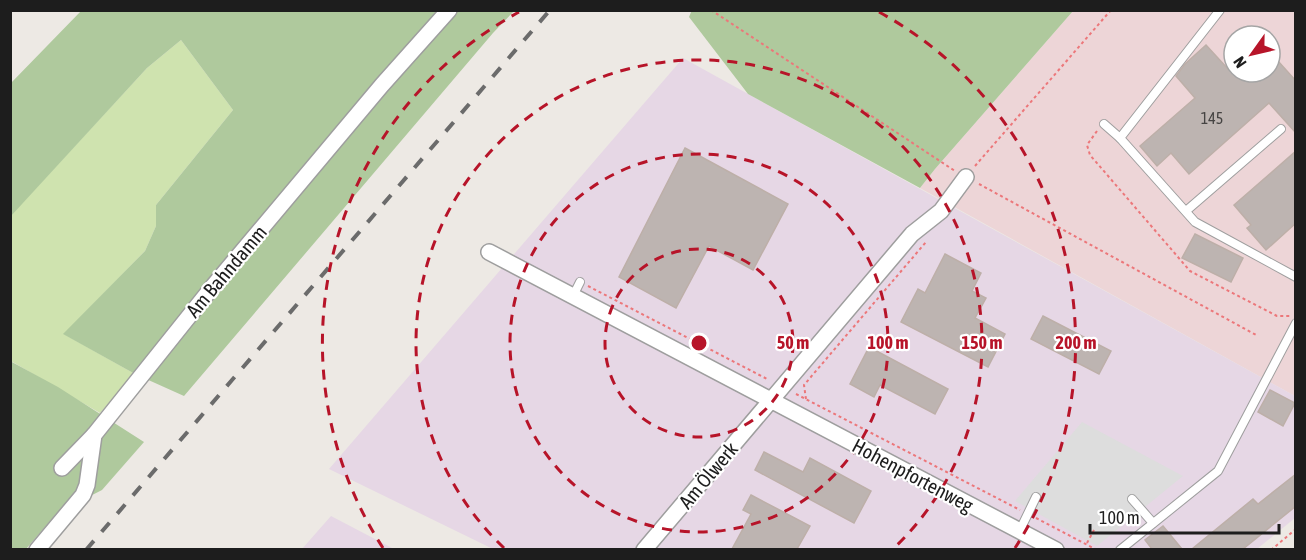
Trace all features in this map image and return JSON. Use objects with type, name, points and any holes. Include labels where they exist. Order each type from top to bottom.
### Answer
[{"type":"street","name":"Am Bahndamm","points":[[62,468],[93,435],[214,285],[382,85],[449,10]]},
{"type":"street","points":[[771,400],[912,234],[940,211],[966,177]]},
{"type":"street","name":"Hohenpfortenweg","points":[[489,252],[1056,549]]},
{"type":"street","name":"Am Ölwerk","points":[[644,549],[771,400]]},
{"type":"street","points":[[37,549],[83,495],[88,480],[93,435]]},
{"type":"lane","points":[[1120,138],[1220,10]]},
{"type":"lane","points":[[1104,124],[1120,138],[1195,222],[1296,277]]},
{"type":"lane","points":[[1186,211],[1281,129]]},
{"type":"lane","points":[[573,296],[580,282]]},
{"type":"lane","points":[[1120,549],[1218,471],[1296,323]]},
{"type":"lane","points":[[1020,530],[1036,497]]},
{"type":"lane","points":[[1132,499],[1153,523]]},
{"type":"path","points":[[711,10],[966,177],[1258,336]]},
{"type":"path","points":[[966,177],[1111,10]]},
{"type":"path","points":[[1104,124],[1091,136],[1087,145],[1090,155],[1190,271],[1277,316],[1296,316]]},
{"type":"path","points":[[806,399],[804,385],[925,245],[928,236]]},
{"type":"path","points":[[580,282],[1097,549]]},
{"type":"path","points":[[1270,549],[1296,529]]},
{"type":"path","points":[[1087,544],[1094,530]]},
{"type":"shaded area","points":[[1073,11],[1295,11],[1295,396],[920,188]]},
{"type":"shaded area","points":[[683,58],[1295,396],[1295,518],[1257,549],[493,549],[329,469]]},
{"type":"shaded area","points":[[1082,422],[1183,476],[1097,546],[1015,501]]},
{"type":"shaded area","points":[[331,516],[394,549],[302,549]]},
{"type":"green space","points":[[692,10],[1073,11],[920,188],[748,94],[689,17]]},
{"type":"green space","points":[[81,11],[514,11],[184,396],[135,374],[63,334],[145,251],[156,226],[156,205],[233,110],[181,40],[147,68],[11,216],[11,83]]},
{"type":"green space","points":[[181,40],[233,110],[156,205],[156,226],[145,251],[64,334],[135,374],[100,413],[11,361],[10,216],[147,68]]},
{"type":"green space","points":[[10,361],[58,387],[144,442],[102,490],[57,513],[26,549],[11,549]]},
{"type":"building","points":[[1206,45],[1222,62],[1222,84],[1282,84],[1282,65],[1296,81],[1296,133],[1269,103],[1189,174],[1171,153],[1157,166],[1140,146],[1195,98],[1176,76],[1185,64]]},
{"type":"building","points":[[685,148],[788,204],[753,270],[709,246],[676,308],[619,277]]},
{"type":"building","points":[[1296,151],[1296,223],[1266,250],[1247,228],[1251,225],[1234,205]]},
{"type":"building","points":[[1195,234],[1243,258],[1231,282],[1182,258]]},
{"type":"building","points":[[945,254],[981,273],[972,291],[986,298],[975,318],[1005,334],[988,367],[901,322],[918,289],[925,293]]},
{"type":"building","points":[[1043,316],[1111,351],[1099,374],[1031,339]]},
{"type":"building","points":[[869,347],[948,389],[935,414],[880,385],[874,397],[850,384]]},
{"type":"building","points":[[1270,390],[1295,403],[1283,426],[1258,412]]},
{"type":"building","points":[[764,452],[803,472],[810,458],[871,491],[854,523],[755,470]]},
{"type":"building","points":[[1296,474],[1296,506],[1243,549],[1192,549],[1253,499],[1258,504]]},
{"type":"building","points":[[751,495],[810,526],[797,549],[732,549],[751,514],[743,510]]},
{"type":"building","points":[[1163,526],[1182,549],[1152,549],[1145,540]]},
{"type":"railway","points":[[86,550],[550,10]]}]
